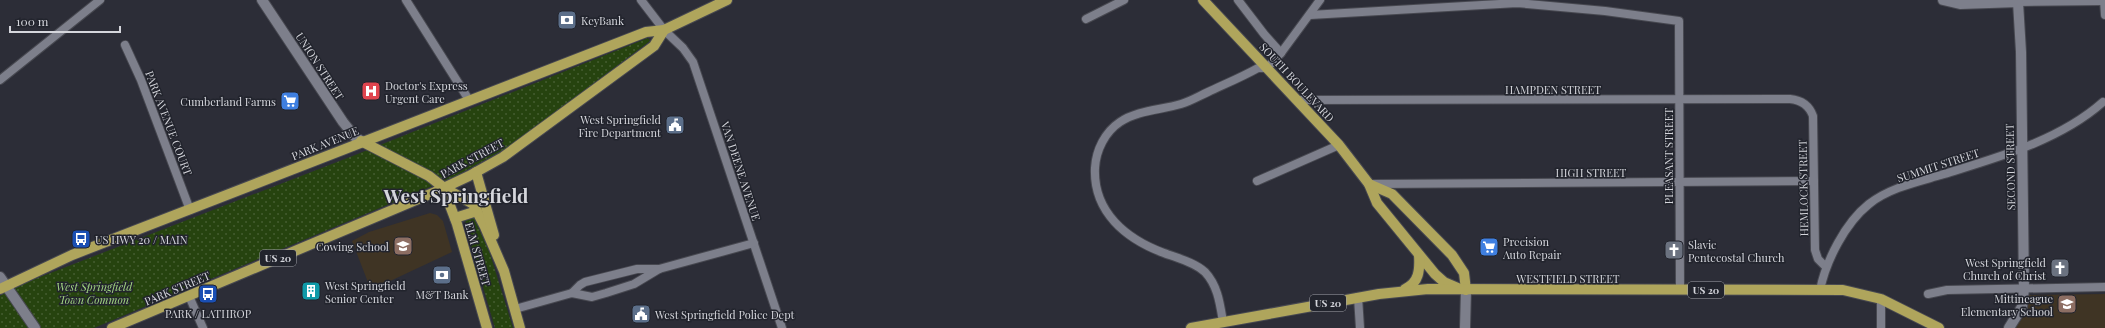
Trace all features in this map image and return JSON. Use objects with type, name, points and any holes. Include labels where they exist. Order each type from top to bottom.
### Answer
[{"type":"main road","name":"UNION STREET","points":[[262,0],[343,122],[355,137],[361,141]]},
{"type":"main road","points":[[664,30],[727,0]]},
{"type":"main road","name":"SOUTH BOULEVARD","points":[[1203,0],[1339,145],[1369,184],[1377,203],[1419,255],[1444,282],[1466,290],[1464,273],[1452,255],[1392,194],[1369,184]]},
{"type":"main road","points":[[1943,0],[1960,4],[2018,2]]},
{"type":"main road","name":"SECOND STREET","points":[[2010,328],[2022,308],[2024,289],[2021,150],[2021,52],[2018,2]]},
{"type":"main road","name":"PARK AVENUE","points":[[2,284],[361,141],[646,32],[664,30]]},
{"type":"main road","name":"PARK STREET","points":[[112,328],[476,172],[519,146],[654,46],[664,30]]},
{"type":"main road","name":"ELM STREET","points":[[361,141],[429,176],[443,187],[473,204],[504,271],[520,328]]},
{"type":"main road","points":[[476,172],[504,271]]},
{"type":"main road","name":"ELM STREET","points":[[443,187],[455,218],[487,328]]},
{"type":"main road","points":[[455,218],[477,211]]},
{"type":"main road","points":[[1403,290],[1411,286],[1416,280],[1419,272],[1419,255]]},
{"type":"main road","points":[[2,284],[35,328]]},
{"type":"main road","name":"WESTFIELD STREET","points":[[1191,328],[1403,290],[1820,290],[1856,292],[1881,299],[1939,328]]},
{"type":"main road","points":[[1465,328],[1466,290]]},
{"type":"street","points":[[0,80],[100,0]]},
{"type":"street","points":[[406,0],[469,100]]},
{"type":"street","name":"VAN DEENE AVENUE","points":[[641,0],[664,30],[683,48],[693,62],[782,328]]},
{"type":"street","points":[[1086,19],[1124,0]]},
{"type":"street","points":[[1238,0],[1264,34],[1281,53]]},
{"type":"street","points":[[1223,322],[1217,292],[1203,270],[1193,264],[1139,242],[1124,232],[1111,219],[1102,202],[1095,178],[1096,160],[1100,146],[1106,135],[1124,119],[1138,113],[1186,103],[1258,68],[1267,68],[1281,53],[1320,0]]},
{"type":"street","points":[[2018,2],[2104,1],[2105,15]]},
{"type":"street","name":"PLEASANT STREET","points":[[1310,15],[1517,2],[1605,11],[1679,21],[1680,290]]},
{"type":"street","name":"PARK AVENUE COURT","points":[[125,45],[141,80],[190,210]]},
{"type":"street","name":"HAMPDEN STREET","points":[[1297,100],[1793,100],[1808,106]]},
{"type":"street","name":"SUMMIT STREET","points":[[1820,290],[1826,267],[1838,244],[1857,217],[1874,200],[1907,185],[2021,150],[2066,127],[2104,100]]},
{"type":"street","name":"HEMLOCK STREET","points":[[1808,106],[1813,118],[1815,250],[1818,259],[1826,267]]},
{"type":"street","points":[[1257,181],[1339,145]]},
{"type":"street","name":"HIGH STREET","points":[[1369,184],[1814,182]]},
{"type":"street","points":[[572,293],[580,285],[586,282],[637,269],[659,269],[754,243]]},
{"type":"street","points":[[514,309],[572,293],[592,297],[634,284],[659,269]]},
{"type":"street","points":[[1928,294],[1947,290],[2105,287]]},
{"type":"street","points":[[189,296],[203,328]]},
{"type":"street","points":[[1358,297],[1360,328]]},
{"type":"street","points":[[1881,299],[1881,328]]},
{"type":"shaded area","name":"Cowing School","points":[[430,213],[437,215],[443,221],[452,252],[371,290],[352,241],[369,232]]},
{"type":"shaded area","name":"Mittineague Elementary School","points":[[2105,294],[2105,328],[2015,328],[2027,312],[2029,295]]},
{"type":"green space","name":"West Springfield Town Common","points":[[648,38],[650,41],[510,146],[456,176],[94,328],[0,328],[0,296],[17,286],[355,155]]},
{"type":"green space","points":[[471,216],[474,218],[490,254],[513,328],[495,328],[465,225],[466,219]]},
{"type":"place","name":"KeyBank","points":[[567,20]]},
{"type":"place","name":"Doctor's Express Urgent Care","points":[[371,91]]},
{"type":"place","name":"Cumberland Farms","points":[[290,101]]},
{"type":"place","name":"West Springfield Fire Department","points":[[675,125]]},
{"type":"place","name":"US HWY 20 / MAIN","points":[[81,239]]},
{"type":"place","name":"Cowing School","points":[[403,246]]},
{"type":"place","name":"Precision Auto Repair","points":[[1489,247]]},
{"type":"place","name":"Slavic Pentecostal Church","points":[[1674,250]]},
{"type":"place","name":"West Springfield Church of Christ","points":[[2060,268]]},
{"type":"place","name":"M&T Bank","points":[[442,275]]},
{"type":"place","name":"West Springfield Senior Center","points":[[311,291]]},
{"type":"place","name":"PARK / LATHROP","points":[[208,294]]},
{"type":"place","name":"Mittineague Elementary School","points":[[2067,304]]},
{"type":"place","name":"West Springfield Police Dept","points":[[641,314]]},
{"type":"district","name":"West Springfield","points":[[456,195]]}]
